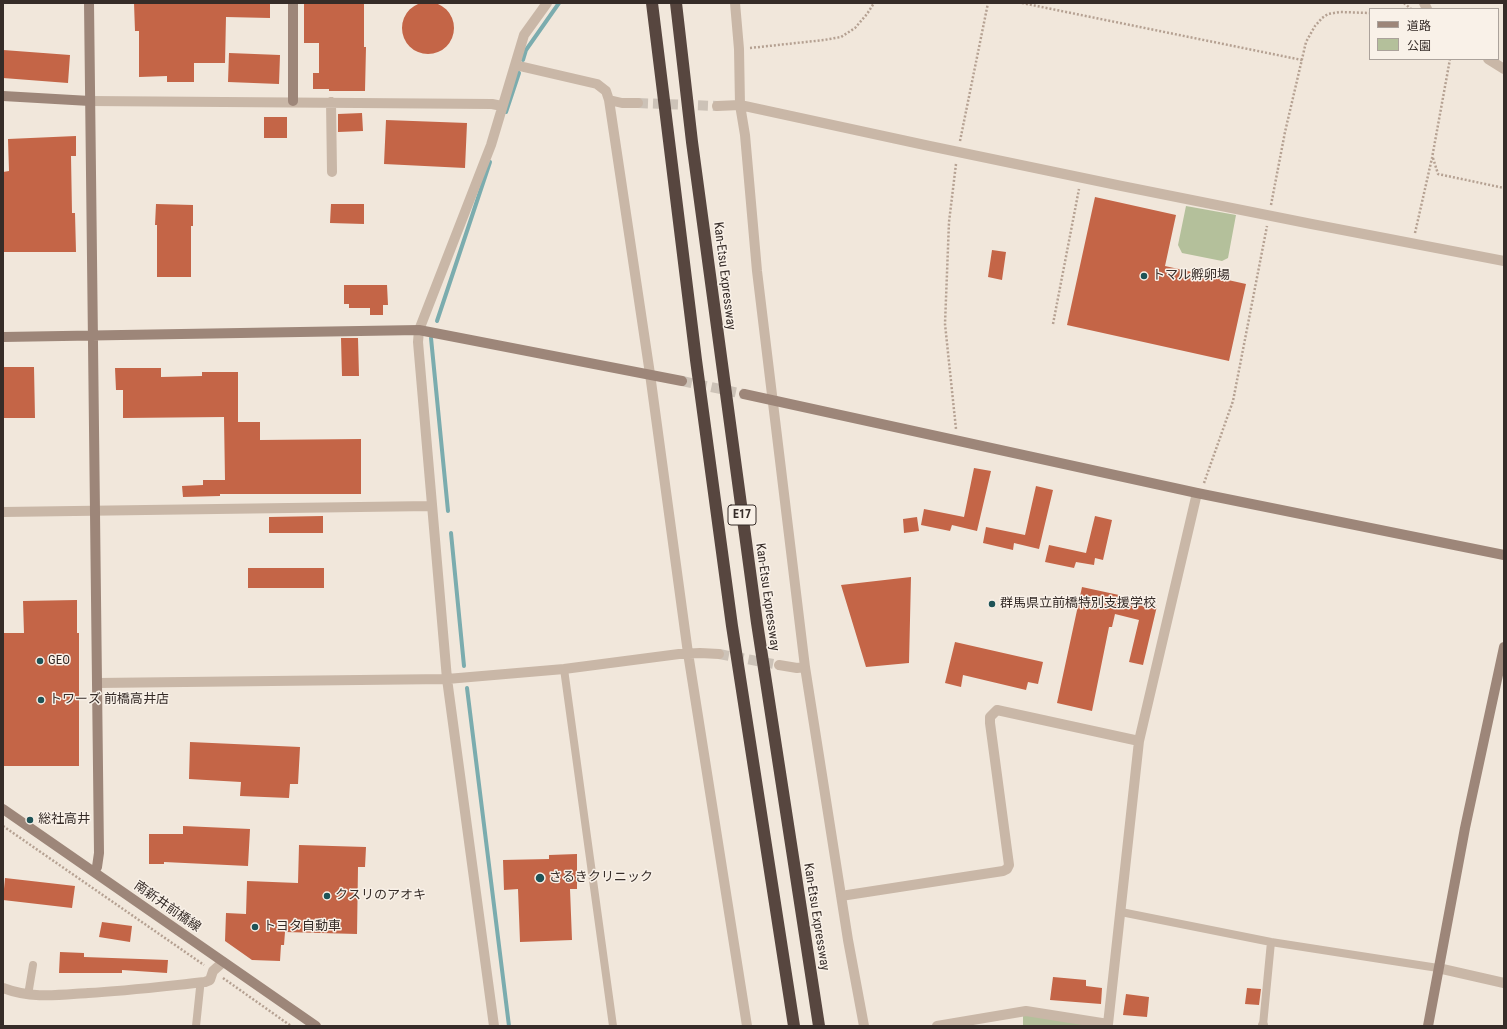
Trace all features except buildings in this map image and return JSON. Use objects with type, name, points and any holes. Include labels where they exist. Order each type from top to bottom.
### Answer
[{"type":"highway","name":"E17","points":[[652,3],[694,345],[732,626],[794,1026]]},
{"type":"highway","name":"Kan-Etsu Expressway","points":[[676,3],[696,173],[756,615],[819,1026]]},
{"type":"street","points":[[89,3],[99,853],[97,867],[94,872]]},
{"type":"street","points":[[293,3],[293,102]]},
{"type":"street","points":[[494,1026],[447,679],[431,506],[418,330],[490,145],[524,35],[547,3]]},
{"type":"street","points":[[735,3],[739,49],[740,105],[745,135],[757,271],[805,667],[848,940],[864,1026]]},
{"type":"street","points":[[1490,60],[1504,69]]},
{"type":"street","points":[[515,65],[597,84],[606,92],[609,100],[650,374],[688,653],[747,1026]]},
{"type":"street","points":[[3,96],[90,101],[331,102],[492,104],[502,106]]},
{"type":"street","points":[[609,100],[622,104],[638,103]]},
{"type":"street","points":[[331,102],[332,172]]},
{"type":"street","points":[[717,106],[740,105],[957,153],[1269,217],[1504,262]]},
{"type":"street","points":[[3,337],[418,330],[682,381]]},
{"type":"street","points":[[744,394],[1197,493],[1504,555]]},
{"type":"street","points":[[937,1026],[1026,1011],[1108,1025],[1139,741],[1197,493]]},
{"type":"street","points":[[3,512],[431,506]]},
{"type":"street","points":[[1428,1026],[1465,828],[1504,647]]},
{"type":"street","points":[[97,683],[447,679],[564,669],[688,653],[719,654]]},
{"type":"street","points":[[779,665],[797,668],[805,667]]},
{"type":"street","points":[[841,896],[1004,871],[1007,868],[1009,865],[990,723],[990,717],[997,710],[1139,741]]},
{"type":"street","name":"南新井前橋線","points":[[3,809],[316,1026]]},
{"type":"street","points":[[3,988],[28,995],[41,996],[109,992],[200,982],[210,980],[213,971],[223,962]]},
{"type":"street","points":[[1438,968],[1504,983]]},
{"type":"lane","points":[[564,669],[613,1026]]},
{"type":"lane","points":[[1121,912],[1271,942],[1438,968]]},
{"type":"lane","points":[[1263,1026],[1271,942]]},
{"type":"lane","points":[[28,995],[33,965]]},
{"type":"lane","points":[[196,1026],[200,982]]},
{"type":"path","points":[[739,49],[824,40],[841,36],[855,28],[874,3]]},
{"type":"path","points":[[957,440],[945,324],[949,222],[957,153],[988,3]]},
{"type":"path","points":[[1022,3],[1302,60]]},
{"type":"path","points":[[1197,493],[1204,483],[1233,401],[1285,132],[1306,42],[1314,26],[1328,14],[1340,12],[1369,13]]},
{"type":"path","points":[[1412,244],[1432,158],[1450,60]]},
{"type":"path","points":[[1432,158],[1438,174],[1504,188]]},
{"type":"path","points":[[1053,324],[1082,178]]},
{"type":"path","points":[[3,826],[291,1026]]},
{"type":"green space","points":[[1186,206],[1236,215],[1228,258],[1222,261],[1182,253],[1178,245]]},
{"type":"green space","points":[[1023,1015],[1101,1026],[1023,1026]]},
{"type":"waterway","points":[[523,60],[526,50],[559,3]]},
{"type":"waterway","points":[[506,112],[519,73]]},
{"type":"waterway","points":[[437,321],[490,162]]},
{"type":"waterway","points":[[431,338],[448,511]]},
{"type":"waterway","points":[[451,533],[464,666]]},
{"type":"waterway","points":[[467,688],[509,1026]]},
{"type":"tunnel","points":[[638,103],[717,106]]},
{"type":"tunnel","points":[[682,381],[744,394]]},
{"type":"tunnel","points":[[719,654],[779,665]]},
{"type":"place","name":"トマル孵卵場","points":[[1144,276]]},
{"type":"place","name":"群馬県立前橋特別支援学校","points":[[992,604]]},
{"type":"place","name":"GEO","points":[[40,661]]},
{"type":"place","name":"トワーズ 前橋高井店","points":[[41,700]]},
{"type":"place","name":"総社高井","points":[[30,820]]},
{"type":"place","name":"さるきクリニック","points":[[540,878]]},
{"type":"place","name":"クスリのアオキ","points":[[327,896]]},
{"type":"place","name":"トヨタ自動車","points":[[255,927]]}]
